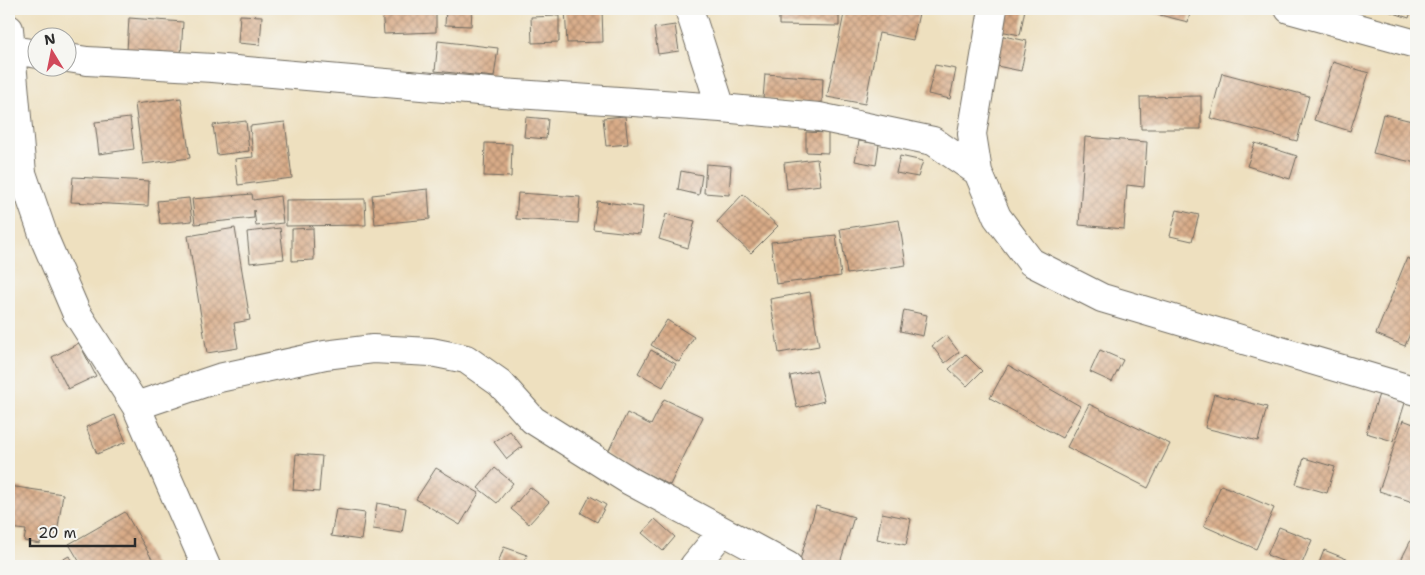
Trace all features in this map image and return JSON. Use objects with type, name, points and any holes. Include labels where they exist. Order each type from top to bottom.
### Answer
[{"type":"street","points":[[689,9],[720,108]]},
{"type":"street","points":[[993,9],[972,134],[978,172],[997,217],[1031,262],[1102,298],[1416,391]]},
{"type":"street","points":[[1289,9],[1416,44]]},
{"type":"street","points":[[10,39],[28,49]]},
{"type":"street","points":[[10,39],[22,172],[45,240],[76,312],[136,406],[206,566]]},
{"type":"street","points":[[78,60],[213,68],[502,93],[720,108],[819,117],[933,141],[978,172]]},
{"type":"street","points":[[136,406],[219,378],[325,355],[373,349],[431,352],[466,359],[500,383],[533,420],[630,481],[788,566]]},
{"type":"street","points":[[694,566],[722,532]]},
{"type":"building","points":[[165,9],[165,13],[136,10]]},
{"type":"building","points":[[382,9],[436,9],[436,32],[384,34]]},
{"type":"building","points":[[446,9],[472,9],[471,26],[445,25]]},
{"type":"building","points":[[565,9],[602,9],[603,42],[567,43]]},
{"type":"building","points":[[779,9],[839,9],[839,26],[779,25]]},
{"type":"building","points":[[845,9],[920,9],[913,40],[879,33],[865,104],[827,97]]},
{"type":"building","points":[[1000,9],[1025,9],[1020,35],[995,30]]},
{"type":"building","points":[[1136,9],[1191,9],[1188,22]]},
{"type":"building","points":[[1389,9],[1412,9],[1409,18],[1388,11]]},
{"type":"building","points":[[240,15],[262,16],[260,45],[238,43]]},
{"type":"building","points":[[559,16],[559,42],[532,43],[531,17]]},
{"type":"building","points":[[129,18],[183,22],[181,55],[127,51]]},
{"type":"building","points":[[675,25],[679,51],[658,54],[654,28]]},
{"type":"building","points":[[999,35],[1027,41],[1021,71],[992,65]]},
{"type":"building","points":[[438,41],[498,48],[494,77],[435,71]]},
{"type":"building","points":[[1333,62],[1369,73],[1350,131],[1314,120]]},
{"type":"building","points":[[935,65],[956,69],[950,99],[928,94]]},
{"type":"building","points":[[1222,73],[1309,96],[1297,141],[1210,118]]},
{"type":"building","points":[[765,74],[823,78],[822,103],[763,99]]},
{"type":"building","points":[[1201,96],[1201,129],[1141,129],[1140,97]]},
{"type":"building","points":[[181,98],[190,158],[143,164],[135,104]]},
{"type":"building","points":[[1383,114],[1416,122],[1416,163],[1373,153]]},
{"type":"building","points":[[625,116],[628,144],[606,146],[603,118]]},
{"type":"building","points":[[526,117],[548,119],[546,139],[524,137]]},
{"type":"building","points":[[130,118],[134,149],[99,154],[95,122]]},
{"type":"building","points":[[246,121],[249,151],[217,155],[213,125]]},
{"type":"building","points":[[285,122],[292,178],[238,185],[235,159],[253,157],[250,126]]},
{"type":"building","points":[[806,132],[828,133],[828,153],[806,152]]},
{"type":"building","points":[[1085,137],[1147,142],[1144,187],[1127,185],[1124,229],[1079,225]]},
{"type":"building","points":[[859,141],[879,144],[876,165],[855,161]]},
{"type":"building","points":[[485,143],[512,144],[511,177],[484,176]]},
{"type":"building","points":[[1255,143],[1297,156],[1290,179],[1247,166]]},
{"type":"building","points":[[900,156],[923,161],[918,177],[896,173]]},
{"type":"building","points":[[817,159],[821,185],[787,189],[784,163]]},
{"type":"building","points":[[706,164],[731,166],[729,195],[704,193]]},
{"type":"building","points":[[681,171],[702,175],[699,195],[678,190]]},
{"type":"building","points":[[73,177],[149,181],[148,206],[71,202]]},
{"type":"building","points":[[428,189],[430,219],[375,224],[372,195]]},
{"type":"building","points":[[518,193],[580,197],[578,223],[516,219]]},
{"type":"building","points":[[252,194],[253,200],[280,196],[283,223],[256,226],[254,210],[254,218],[195,224],[192,199]]},
{"type":"building","points":[[743,194],[778,226],[751,253],[717,222]]},
{"type":"building","points":[[189,198],[192,221],[160,224],[157,201]]},
{"type":"building","points":[[365,199],[366,225],[286,226],[286,200]]},
{"type":"building","points":[[597,201],[643,207],[640,234],[593,229]]},
{"type":"building","points":[[1177,210],[1199,215],[1192,241],[1170,236]]},
{"type":"building","points":[[666,214],[695,221],[688,248],[659,239]]},
{"type":"building","points":[[899,220],[906,265],[847,274],[840,229]]},
{"type":"building","points":[[235,228],[250,320],[234,323],[238,348],[207,353],[188,236]]},
{"type":"building","points":[[280,228],[284,259],[250,263],[247,232]]},
{"type":"building","points":[[313,228],[314,260],[292,261],[292,229]]},
{"type":"building","points":[[836,235],[841,276],[776,284],[771,242]]},
{"type":"building","points":[[1407,258],[1416,262],[1416,319],[1405,346],[1376,334]]},
{"type":"building","points":[[810,292],[819,346],[779,353],[770,299]]},
{"type":"building","points":[[904,310],[927,315],[923,336],[900,331]]},
{"type":"building","points":[[667,320],[694,337],[679,362],[651,345]]},
{"type":"building","points":[[946,335],[959,352],[945,363],[932,346]]},
{"type":"building","points":[[79,343],[96,376],[68,389],[52,357]]},
{"type":"building","points":[[651,350],[676,364],[663,387],[638,373]]},
{"type":"building","points":[[1100,350],[1123,360],[1112,382],[1090,372]]},
{"type":"building","points":[[965,354],[982,371],[967,386],[949,369]]},
{"type":"building","points":[[1008,365],[1080,406],[1062,438],[990,398]]},
{"type":"building","points":[[816,370],[824,401],[797,408],[790,376]]},
{"type":"building","points":[[1214,394],[1267,407],[1258,441],[1205,428]]},
{"type":"building","points":[[1379,394],[1405,403],[1393,441],[1366,433]]},
{"type":"building","points":[[664,399],[703,417],[670,485],[607,454],[627,413],[651,425]]},
{"type":"building","points":[[1089,404],[1170,444],[1148,488],[1067,447]]},
{"type":"building","points":[[115,415],[126,442],[97,454],[86,427]]},
{"type":"building","points":[[1403,420],[1416,425],[1416,503],[1379,491]]},
{"type":"building","points":[[510,431],[522,447],[507,459],[494,442]]},
{"type":"building","points":[[296,454],[322,456],[319,492],[293,490]]},
{"type":"building","points":[[1304,458],[1335,467],[1327,493],[1296,484]]},
{"type":"building","points":[[436,468],[479,493],[460,525],[416,499]]},
{"type":"building","points":[[495,468],[513,483],[497,503],[478,488]]},
{"type":"building","points":[[1221,485],[1274,508],[1256,549],[1204,526]]},
{"type":"building","points":[[9,486],[63,494],[57,534],[42,532],[40,544],[24,541],[26,530],[9,528]]},
{"type":"building","points":[[530,487],[549,502],[529,524],[511,509]]},
{"type":"building","points":[[590,496],[606,505],[597,522],[581,513]]},
{"type":"building","points":[[377,503],[406,508],[402,533],[373,529]]},
{"type":"building","points":[[816,506],[854,517],[839,566],[809,566],[799,563]]},
{"type":"building","points":[[336,509],[365,513],[361,540],[331,536]]},
{"type":"building","points":[[125,512],[156,566],[82,566],[69,544]]},
{"type":"building","points":[[882,513],[911,519],[906,545],[877,539]]},
{"type":"building","points":[[655,519],[675,537],[663,551],[642,533]]},
{"type":"building","points":[[1279,527],[1312,540],[1301,566],[1294,566],[1267,555]]},
{"type":"building","points":[[1416,530],[1416,566],[1398,566]]},
{"type":"building","points":[[504,547],[527,555],[523,566],[497,566]]},
{"type":"building","points":[[1324,550],[1364,566],[1318,566]]},
{"type":"building","points":[[69,556],[74,566],[51,566]]}]
